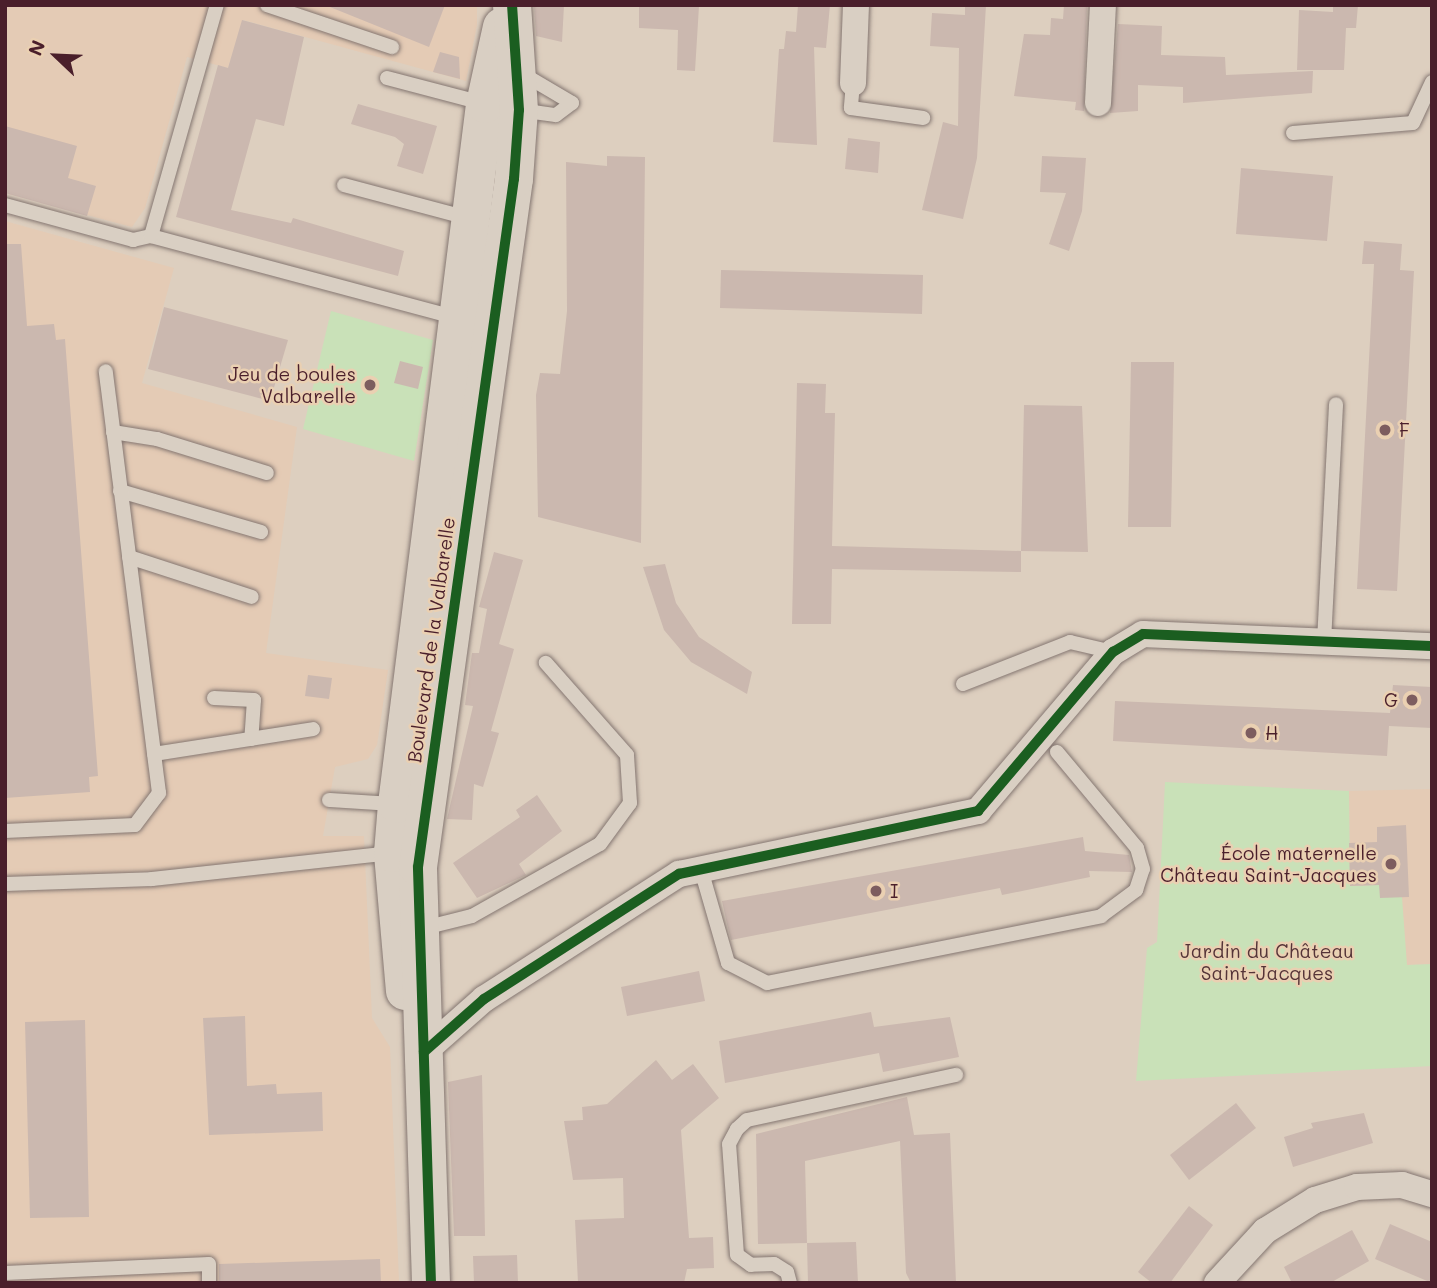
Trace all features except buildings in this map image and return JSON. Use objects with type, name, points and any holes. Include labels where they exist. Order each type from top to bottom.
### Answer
[{"type":"street","name":"Boulevard de la Valbarelle","points":[[422,1027],[404,990],[398,960],[393,853],[410,804],[477,322],[504,90],[510,5]]},
{"type":"street","points":[[853,83],[856,5]]},
{"type":"street","points":[[1098,103],[1103,5]]},
{"type":"street","name":"Boulevard de la Valbarelle","points":[[477,322],[474,219],[504,90]]},
{"type":"street","points":[[422,1027],[484,999],[700,866],[966,818],[1113,652],[1143,634],[1432,646]]},
{"type":"street","name":"Boulevard de la Valbarelle","points":[[410,804],[424,928],[422,1027],[432,1283]]},
{"type":"street","points":[[1217,1283],[1265,1231],[1315,1200],[1357,1187],[1402,1185],[1432,1194]]},
{"type":"lane","points":[[151,236],[217,5]]},
{"type":"lane","points":[[267,5],[392,47]]},
{"type":"lane","points":[[387,78],[504,90]]},
{"type":"lane","points":[[1293,133],[1413,123],[1432,82]]},
{"type":"lane","points":[[853,83],[850,108],[923,118]]},
{"type":"lane","points":[[344,185],[474,219]]},
{"type":"lane","points":[[5,205],[134,240],[151,236],[477,322]]},
{"type":"lane","points":[[5,831],[135,825],[159,793],[106,371]]},
{"type":"lane","points":[[1324,642],[1336,404]]},
{"type":"lane","points":[[113,432],[267,473]]},
{"type":"lane","points":[[120,491],[261,532]]},
{"type":"lane","points":[[129,558],[252,597]]},
{"type":"lane","points":[[963,684],[1070,642],[1113,652]]},
{"type":"lane","points":[[424,928],[472,916],[600,844],[630,803],[627,755],[546,663]]},
{"type":"lane","points":[[214,698],[254,700],[251,739]]},
{"type":"lane","points":[[154,754],[313,729]]},
{"type":"lane","points":[[700,866],[728,963],[767,983],[1101,916],[1136,890],[1143,869],[1137,848],[1057,752]]},
{"type":"lane","points":[[329,800],[410,804]]},
{"type":"lane","points":[[5,884],[152,879],[393,853]]},
{"type":"lane","points":[[790,1283],[787,1272],[774,1265],[751,1265],[737,1255],[729,1143],[737,1129],[747,1120],[956,1075]]},
{"type":"lane","points":[[5,1273],[209,1264],[209,1283]]},
{"type":"shaded area","points":[[5,5],[477,5],[477,25],[466,81],[243,20],[228,68],[187,57],[145,208],[132,227],[5,193]]},
{"type":"shaded area","points":[[5,221],[174,268],[142,383],[297,427],[266,653],[388,670],[377,745],[368,759],[335,767],[323,836],[364,836],[372,1018],[390,1047],[399,1283],[5,1283]]},
{"type":"shaded area","name":"École maternelle Château Saint-Jacques","points":[[1432,789],[1432,964],[1407,965],[1379,885],[1350,886],[1349,791]]},
{"type":"green space","name":"Jeu de boules Valbarelle","points":[[331,311],[433,340],[414,461],[303,429]]},
{"type":"green space","name":"Jardin du Château Saint-Jacques","points":[[1165,782],[1349,791],[1350,886],[1379,885],[1402,897],[1407,965],[1432,964],[1432,1066],[1136,1081],[1147,948],[1157,942]]},
{"type":"cycle path","points":[[431,1283],[418,867],[514,179],[519,110],[512,5]]},
{"type":"cycle path","points":[[424,1052],[484,999],[679,874],[978,811],[1113,652],[1143,634],[1432,646]]},
{"type":"place","name":"Jeu de boules Valbarelle","points":[[370,385]]},
{"type":"place","name":"F","points":[[1385,430]]},
{"type":"place","name":"G","points":[[1412,700]]},
{"type":"place","name":"H","points":[[1251,733]]},
{"type":"place","name":"École maternelle Château Saint-Jacques","points":[[1391,864]]},
{"type":"place","name":"I","points":[[876,891]]}]
